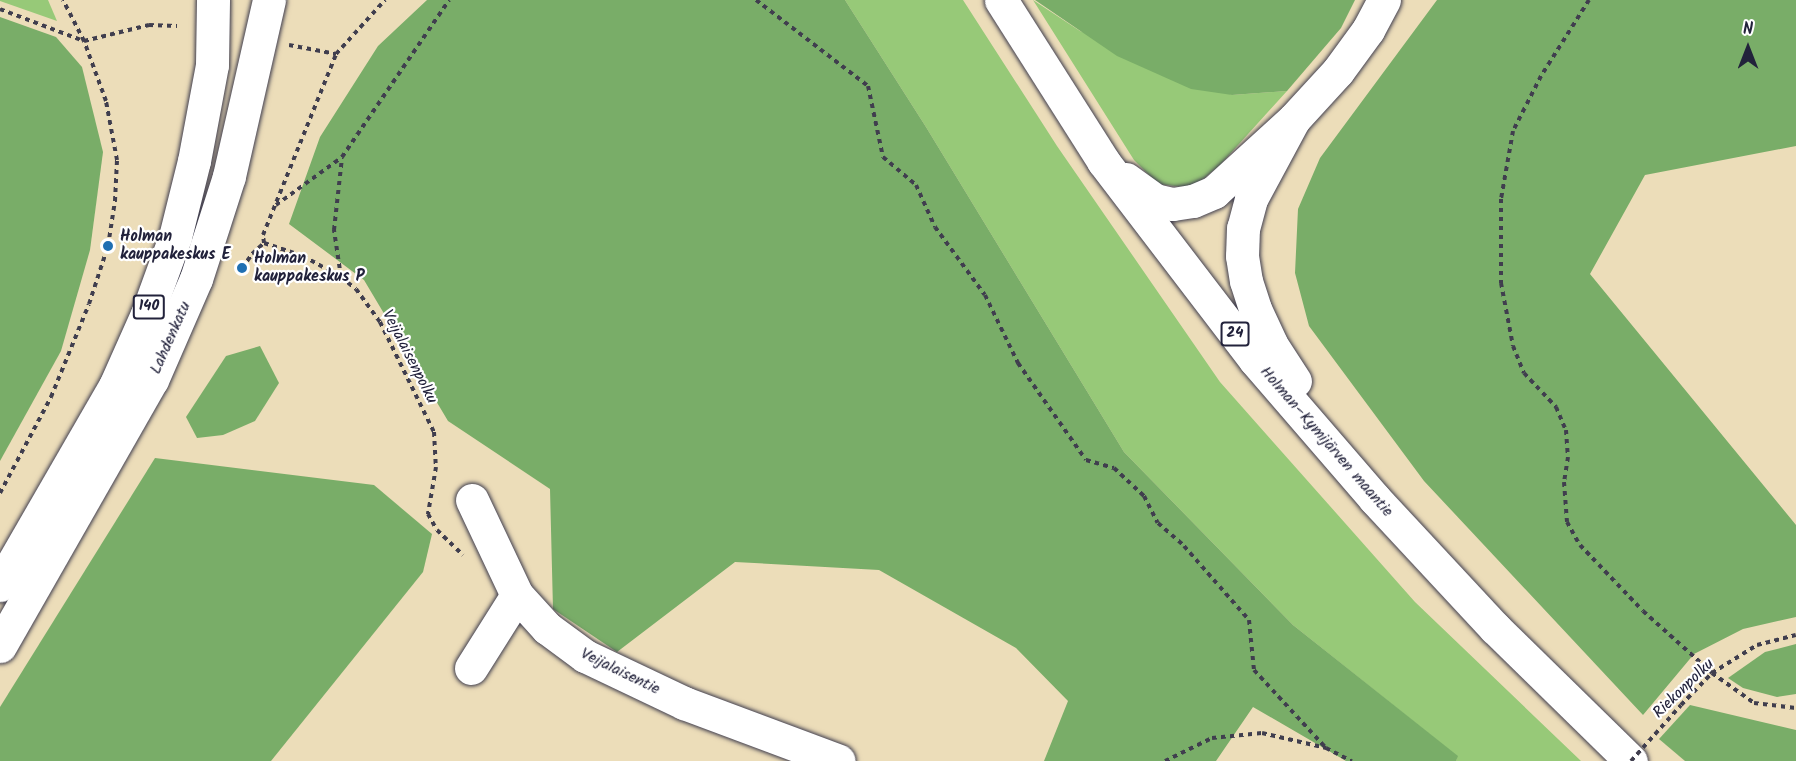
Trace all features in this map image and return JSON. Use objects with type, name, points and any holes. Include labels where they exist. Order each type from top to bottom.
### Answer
[{"type":"main road","name":"Lahdenkatu","points":[[0,585],[115,386],[163,270],[175,237],[194,161],[212,65],[213,0]]},
{"type":"main road","name":"Lahdenkatu","points":[[0,646],[152,380],[196,279],[229,176],[269,0]]},
{"type":"main road","name":"Holman–Kymijärven maantie","points":[[1001,0],[1103,161],[1255,360],[1375,499],[1495,628],[1631,761]]},
{"type":"main road","points":[[1103,161],[1137,189],[1155,200],[1173,204],[1193,201],[1214,192],[1294,119],[1338,71],[1368,30],[1384,0]]},
{"type":"main road","points":[[1294,119],[1251,199],[1243,228],[1242,256],[1246,281],[1272,344],[1375,499]]},
{"type":"main road","name":"Veijalaisentie","points":[[472,500],[518,596],[547,628],[585,657],[684,703],[839,761]]},
{"type":"main road","points":[[471,668],[518,596]]},
{"type":"path","points":[[0,493],[51,398],[89,304],[108,246],[115,201],[117,160],[106,101],[84,41],[63,0]]},
{"type":"path","points":[[242,268],[264,243],[263,235],[336,54],[385,0]]},
{"type":"path","points":[[276,206],[342,157],[449,0]]},
{"type":"path","points":[[756,0],[868,86],[883,157],[916,185],[935,227],[985,295],[1018,363],[1086,460],[1114,468],[1144,496],[1158,523],[1184,546],[1249,620],[1254,670],[1326,748]]},
{"type":"path","points":[[1589,0],[1541,76],[1513,131],[1501,200],[1501,283],[1513,346],[1524,373],[1556,407],[1566,430],[1568,457],[1564,482],[1567,522],[1580,545],[1643,611],[1712,673],[1754,703],[1796,708]]},
{"type":"path","points":[[0,9],[84,41],[149,25],[177,26]]},
{"type":"path","points":[[287,45],[336,54]]},
{"type":"path","points":[[341,277],[334,230],[342,157]]},
{"type":"path","name":"Veijalaisenpolku","points":[[264,243],[303,256],[341,277],[356,289],[380,322],[434,432]]},
{"type":"path","name":"Riekonpolku","points":[[1631,761],[1712,673],[1757,645],[1796,635]]},
{"type":"path","points":[[1165,761],[1212,738],[1262,733],[1326,748],[1352,761]]},
{"type":"green space","points":[[48,0],[57,21],[0,1]]},
{"type":"green space","points":[[427,0],[845,0],[926,127],[1124,452],[1293,625],[1458,756],[1456,761],[1346,761],[1253,707],[1216,761],[1044,761],[1068,701],[1016,648],[879,570],[735,562],[617,652],[553,609],[550,489],[448,421],[364,280],[289,224],[320,137],[378,46]]},
{"type":"green space","points":[[845,0],[963,0],[1057,146],[1220,382],[1415,602],[1581,761],[1456,761],[1457,756],[1293,625],[1124,452],[926,127]]},
{"type":"green space","points":[[1033,0],[1080,31],[1232,95],[1287,91],[1220,165],[1197,184],[1183,187],[1158,184],[1134,160]]},
{"type":"green space","points":[[1035,0],[1355,0],[1341,28],[1287,91],[1232,95],[1191,89],[1117,56]]},
{"type":"green space","points":[[1437,0],[1796,0],[1796,146],[1645,175],[1590,274],[1796,525],[1796,617],[1743,629],[1694,654],[1643,715],[1424,481],[1309,326],[1295,273],[1298,209],[1320,158]]},
{"type":"green space","points":[[0,17],[56,37],[82,67],[103,152],[90,250],[61,351],[0,461]]},
{"type":"green space","points":[[260,346],[279,383],[255,421],[223,435],[197,438],[186,417],[226,356]]},
{"type":"green space","points":[[155,458],[374,485],[432,534],[423,572],[271,761],[0,761],[0,707]]},
{"type":"green space","points":[[1796,644],[1796,694],[1777,697],[1743,688],[1728,678],[1765,652]]},
{"type":"green space","points":[[1690,705],[1796,730],[1796,761],[1685,761],[1659,739]]},
{"type":"place","name":"Holman kauppakeskus E","points":[[108,246]]},
{"type":"place","name":"Holman kauppakeskus P","points":[[242,268]]}]
